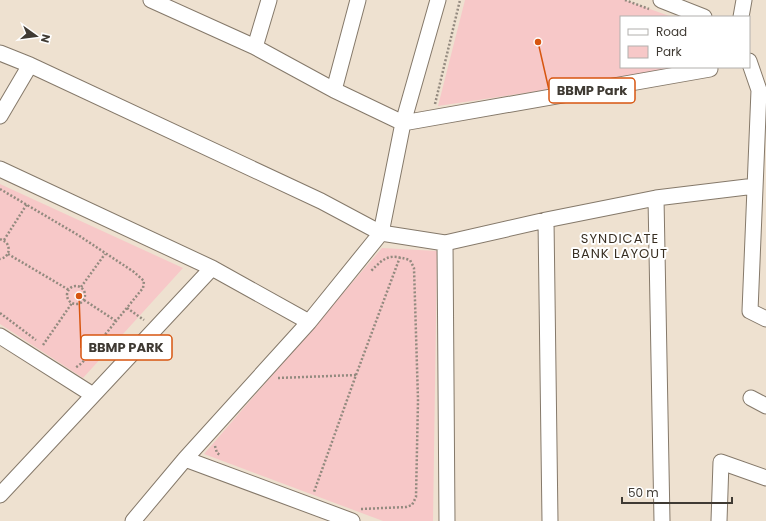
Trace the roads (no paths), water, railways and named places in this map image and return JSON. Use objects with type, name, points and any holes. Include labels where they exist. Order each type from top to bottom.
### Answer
[{"type":"street","points":[[151,0],[255,47],[334,90],[403,123],[710,69]]},
{"type":"street","points":[[255,47],[269,0]]},
{"type":"street","points":[[334,90],[358,0]]},
{"type":"street","points":[[133,521],[185,459],[309,322],[381,233],[403,123],[438,0]]},
{"type":"street","points":[[661,0],[701,16]]},
{"type":"street","points":[[741,16],[744,0]]},
{"type":"street","points":[[0,54],[30,65],[314,198],[381,233],[445,243],[546,220],[656,198],[754,186]]},
{"type":"street","points":[[750,62],[762,90],[760,171],[754,186],[760,230],[750,311],[766,319]]},
{"type":"street","points":[[0,116],[30,65]]},
{"type":"street","points":[[0,169],[212,268],[309,322]]},
{"type":"street","points":[[656,198],[662,521]]},
{"type":"street","points":[[546,220],[550,521]]},
{"type":"street","points":[[445,243],[447,521]]},
{"type":"street","points":[[0,496],[6,479],[93,395],[212,268]]},
{"type":"street","points":[[0,336],[93,395]]},
{"type":"street","points":[[751,398],[766,406]]},
{"type":"street","points":[[185,459],[354,515]]},
{"type":"street","points":[[719,521],[721,462],[766,478]]},
{"type":"place","name":"BBMP Park","points":[[538,42]]},
{"type":"place","name":"BBMP PARK","points":[[79,296]]},
{"type":"district","name":"SYNDICATE BANK LAYOUT","points":[[620,246]]}]
